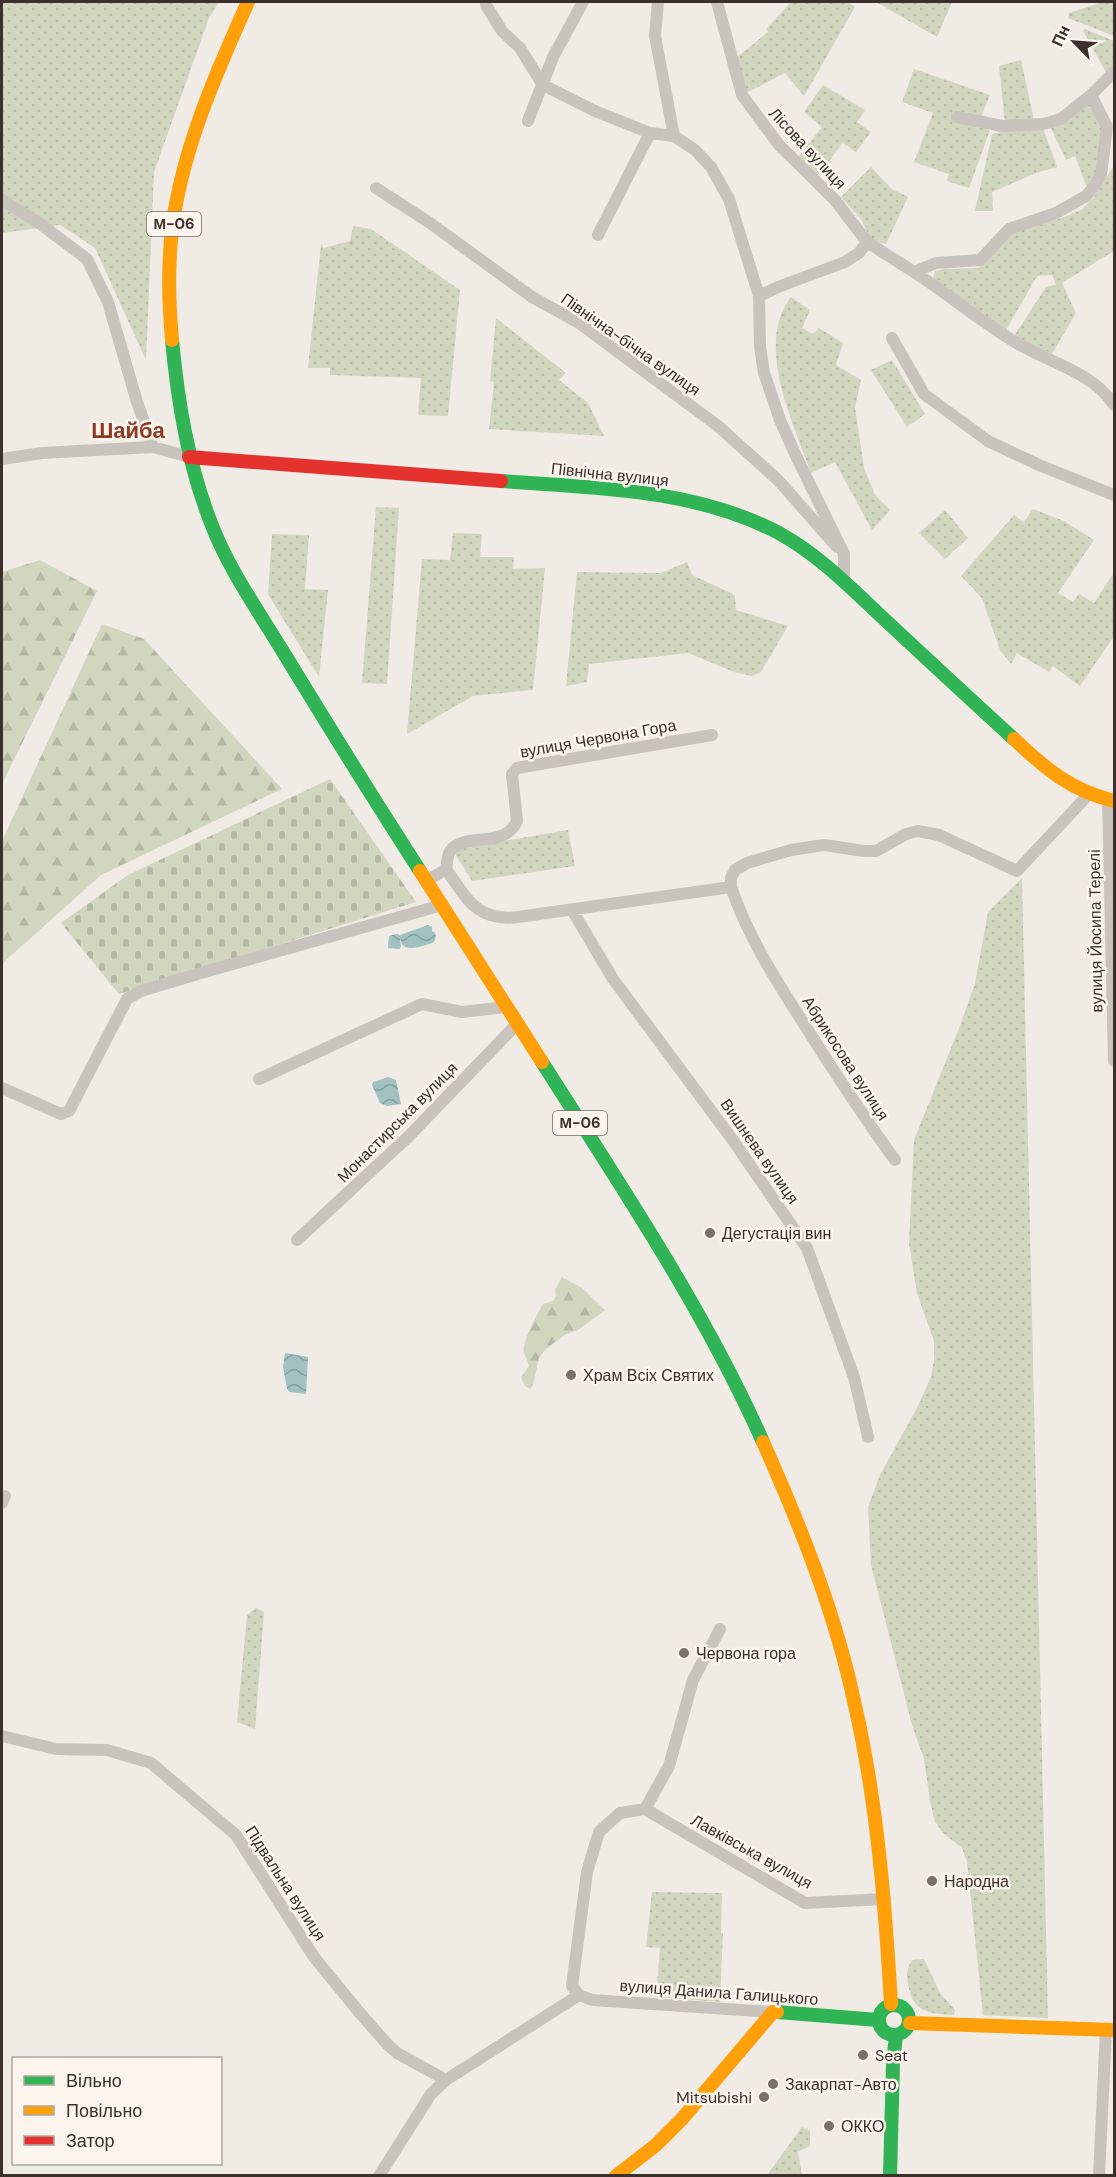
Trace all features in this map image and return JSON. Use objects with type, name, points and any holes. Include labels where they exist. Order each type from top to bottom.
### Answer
[{"type":"main road","name":"М-06","points":[[248,2],[217,70],[184,169],[171,239],[168,308],[176,383],[189,457],[212,524],[240,581],[339,744],[622,1189],[696,1311],[742,1395],[798,1525],[834,1627],[854,1699],[869,1774],[885,1899],[891,2004]]},
{"type":"main road","name":"Північна вулиця","points":[[189,457],[638,491],[716,507],[798,542],[1047,769],[1073,787],[1111,800]]},
{"type":"main road","points":[[891,2004],[903,2007],[907,2011],[910,2022],[907,2029],[896,2035],[884,2032],[879,2020],[880,2013],[891,2004]]},
{"type":"main road","points":[[616,2175],[656,2145],[682,2119],[773,2012]]},
{"type":"main road","name":"вулиця Данила Галицького","points":[[773,2012],[879,2020]]},
{"type":"main road","points":[[910,2022],[1110,2030]]},
{"type":"main road","points":[[891,2175],[893,2064],[896,2035]]},
{"type":"street","points":[[486,2],[502,31],[517,45],[543,85],[595,111],[650,133],[674,136],[695,150],[711,167],[729,199],[759,296],[760,347],[764,373],[792,448],[844,554],[844,582]]},
{"type":"street","points":[[528,121],[552,57],[583,2]]},
{"type":"street","points":[[658,2],[655,36],[674,136]]},
{"type":"street","name":"Лісова вулиця","points":[[717,2],[742,95],[779,146],[835,200],[867,242]]},
{"type":"street","points":[[957,117],[1002,126],[1043,124],[1061,119],[1092,95],[1114,72]]},
{"type":"street","points":[[914,272],[936,263],[980,260],[1009,229],[1056,213],[1086,196],[1101,174],[1107,127],[1092,95]]},
{"type":"street","points":[[598,235],[650,133]]},
{"type":"street","name":"Північна-бічна вулиця","points":[[376,188],[430,223],[532,297],[579,323],[718,426],[777,480],[844,554]]},
{"type":"street","points":[[2,200],[39,223],[87,259],[108,302],[137,402],[153,447]]},
{"type":"street","points":[[759,296],[845,262],[859,254],[867,242],[1017,343],[1102,388],[1114,405]]},
{"type":"street","points":[[892,338],[924,394],[988,441],[1039,465],[1114,495]]},
{"type":"street","name":"Північна вулиця","points":[[2,459],[42,453],[153,447],[189,457]]},
{"type":"street","name":"вулиця Червона Гора","points":[[427,881],[446,869],[450,851],[455,847],[466,842],[491,839],[508,833],[514,827],[517,821],[512,774],[517,768],[712,735]]},
{"type":"street","points":[[446,869],[467,898],[489,916],[504,919],[731,887],[731,878],[735,870],[747,863],[790,849],[824,845],[876,851],[906,834],[918,831],[939,835],[1017,871],[1089,794]]},
{"type":"street","name":"вулиця Йосипа Терелі","points":[[1111,800],[1114,1061]]},
{"type":"street","name":"Абрикосова вулиця","points":[[731,887],[749,934],[771,973],[855,1104],[895,1160]]},
{"type":"street","points":[[2,1088],[61,1114],[69,1111],[127,999],[141,991],[441,905]]},
{"type":"street","name":"Вишнева вулиця","points":[[572,910],[613,979],[732,1138],[807,1248],[854,1377],[868,1437]]},
{"type":"street","points":[[259,1079],[422,1004],[462,1012],[506,1007]]},
{"type":"street","name":"Монастирська вулиця","points":[[297,1240],[409,1136],[517,1024]]},
{"type":"street","points":[[379,2175],[430,2094],[446,2080],[579,1995],[572,1986],[586,1872],[599,1832],[620,1813],[645,1809],[669,1766],[693,1680],[720,1629]]},
{"type":"street","name":"Підвальна вулиця","points":[[2,1736],[56,1749],[107,1750],[151,1763],[236,1835],[315,1957],[358,2012],[388,2045],[397,2053],[446,2080]]},
{"type":"street","name":"Лавківська вулиця","points":[[645,1809],[805,1903],[885,1899]]},
{"type":"street","name":"вулиця Данила Галицького","points":[[579,1995],[592,2000],[773,2012]]},
{"type":"street","points":[[1099,2175],[1110,2030]]},
{"type":"green space","points":[[2,2],[219,2],[209,18],[154,172],[146,360],[95,248],[60,225],[2,233]]},
{"type":"green space","points":[[791,2],[847,2],[855,7],[804,96],[785,73],[746,93],[736,58],[768,32],[767,28]]},
{"type":"green space","points":[[876,2],[952,2],[937,37]]},
{"type":"green space","points":[[1102,2],[1114,2],[1114,36],[1068,18],[1069,13]]},
{"type":"green space","points":[[1085,29],[1114,41],[1114,70],[1108,76],[1083,31]]},
{"type":"green space","points":[[1021,60],[1034,120],[1005,123],[999,66]]},
{"type":"green space","points":[[914,69],[990,95],[980,119],[952,119],[990,130],[969,188],[947,181],[949,174],[914,162],[933,113],[902,102]]},
{"type":"green space","points":[[823,85],[865,110],[857,122],[871,132],[856,152],[843,143],[818,175],[799,156],[822,127],[804,112]]},
{"type":"green space","points":[[1091,98],[1104,127],[1099,171],[1087,188],[1075,156],[1066,160],[1050,126]]},
{"type":"green space","points":[[1043,128],[1057,167],[1036,173],[992,192],[993,211],[975,211],[992,134]]},
{"type":"green space","points":[[1114,165],[1114,251],[1062,283],[1076,313],[1052,354],[1014,336],[1046,287],[1056,285],[1052,275],[1037,276],[1005,332],[933,278],[935,271],[943,269],[979,268],[1006,233],[1062,218],[1083,209],[1096,194]]},
{"type":"green space","points":[[871,167],[892,189],[908,197],[886,244],[871,240],[861,219],[841,197]]},
{"type":"green space","points":[[353,226],[371,229],[460,290],[448,416],[418,415],[421,378],[330,375],[330,368],[308,368],[321,244],[324,248],[350,241]]},
{"type":"green space","points":[[791,297],[810,310],[802,328],[813,334],[819,328],[843,343],[836,365],[861,380],[855,407],[864,468],[875,495],[890,510],[872,530],[835,462],[811,473],[787,409],[777,361],[776,338],[781,316]]},
{"type":"green space","points":[[496,318],[566,373],[559,380],[588,403],[604,436],[489,429],[494,382],[490,381]]},
{"type":"green space","points":[[892,360],[925,414],[907,427],[871,370]]},
{"type":"green space","points":[[376,507],[399,508],[387,684],[362,683]]},
{"type":"green space","points":[[1033,509],[1064,521],[1094,540],[1058,593],[1073,602],[1079,594],[1094,603],[1114,572],[1114,636],[1080,686],[1053,666],[1049,672],[1017,653],[1011,664],[1000,650],[982,598],[961,576],[1014,515],[1024,522]]},
{"type":"green space","points":[[945,510],[968,538],[945,559],[919,533]]},
{"type":"green space","points":[[453,533],[482,534],[480,557],[514,557],[513,569],[545,568],[533,690],[473,696],[407,734],[422,559],[450,560]]},
{"type":"green space","points":[[272,534],[309,535],[305,589],[328,590],[319,677],[268,594]]},
{"type":"green space","points":[[40,560],[97,591],[2,784],[2,572]]},
{"type":"green space","points":[[687,562],[692,575],[735,595],[736,610],[788,626],[761,672],[752,676],[734,672],[688,653],[589,664],[587,682],[566,686],[577,572],[661,573]]},
{"type":"green space","points":[[102,624],[144,639],[282,789],[101,875],[5,961],[2,967],[2,841]]},
{"type":"green space","points":[[330,779],[416,902],[119,994],[61,923],[128,875]]},
{"type":"green space","points":[[568,830],[575,866],[472,881],[455,854],[457,849]]},
{"type":"green space","points":[[1022,878],[1048,2018],[983,2015],[967,1862],[962,1848],[943,1833],[935,1822],[924,1759],[912,1725],[871,1565],[868,1507],[880,1475],[918,1406],[931,1377],[934,1360],[934,1341],[917,1293],[909,1243],[914,1140],[975,983],[988,912]]},
{"type":"green space","points":[[562,1277],[582,1288],[605,1310],[578,1330],[566,1334],[547,1348],[539,1358],[530,1389],[525,1386],[521,1377],[529,1366],[524,1353],[525,1342],[543,1304],[553,1301],[556,1296],[555,1290]]},
{"type":"green space","points":[[256,1608],[264,1612],[255,1729],[237,1722],[247,1615]]},
{"type":"green space","points":[[652,1892],[722,1893],[720,2002],[656,1997],[660,1948],[646,1947]]},
{"type":"green space","points":[[924,1959],[940,1993],[955,2010],[954,2015],[929,2012],[917,2006],[913,2000],[907,1980],[908,1969],[912,1960]]},
{"type":"green space","points":[[802,2127],[810,2131],[810,2146],[798,2152],[802,2175],[767,2175]]},
{"type":"water","points":[[428,925],[435,933],[434,942],[410,948],[403,945],[400,938],[401,947],[399,949],[388,948],[389,936],[400,935]]},
{"type":"water","points":[[388,1077],[396,1080],[401,1104],[387,1106],[380,1103],[372,1085],[373,1082]]},
{"type":"water","points":[[285,1353],[308,1357],[306,1394],[290,1392],[287,1389],[283,1367]]},
{"type":"traffic: fast","points":[[172,340],[177,387],[190,456],[203,501],[218,540],[253,604],[420,871]]},
{"type":"traffic: fast","points":[[501,481],[607,489],[677,498],[745,517],[777,532],[806,550],[833,572],[1014,739]]},
{"type":"traffic: fast","points":[[542,1062],[631,1201],[688,1296],[715,1344],[763,1442]]},
{"type":"traffic: fast","points":[[894,2005],[905,2009],[909,2020],[905,2031],[894,2035],[883,2031],[879,2020],[883,2009],[894,2005]]},
{"type":"traffic: fast","points":[[777,2012],[878,2020]]},
{"type":"traffic: fast","points":[[890,2176],[896,2035]]},
{"type":"traffic: slow","points":[[172,340],[169,290],[170,252],[181,179],[211,88],[248,2]]},
{"type":"traffic: slow","points":[[1014,739],[1037,760],[1071,784],[1114,801]]},
{"type":"traffic: slow","points":[[420,871],[542,1062]]},
{"type":"traffic: slow","points":[[763,1442],[827,1602],[854,1701],[869,1776],[879,1851],[891,2004]]},
{"type":"traffic: slow","points":[[616,2176],[656,2145],[682,2119],[773,2012],[777,2012]]},
{"type":"traffic: slow","points":[[910,2023],[1114,2030]]},
{"type":"traffic: jam","points":[[189,457],[501,481]]},
{"type":"place","name":"Дегустація вин","points":[[710,1233]]},
{"type":"place","name":"Храм Всіх Святих","points":[[571,1375]]},
{"type":"place","name":"Червона гора","points":[[684,1653]]},
{"type":"place","name":"Народна","points":[[932,1881]]},
{"type":"place","name":"Seat","points":[[863,2055]]},
{"type":"place","name":"Закарпат-Авто","points":[[773,2084]]},
{"type":"place","name":"Mitsubishi","points":[[764,2097]]},
{"type":"place","name":"ОККО","points":[[829,2126]]},
{"type":"district","name":"Шайба","points":[[128,430]]}]
